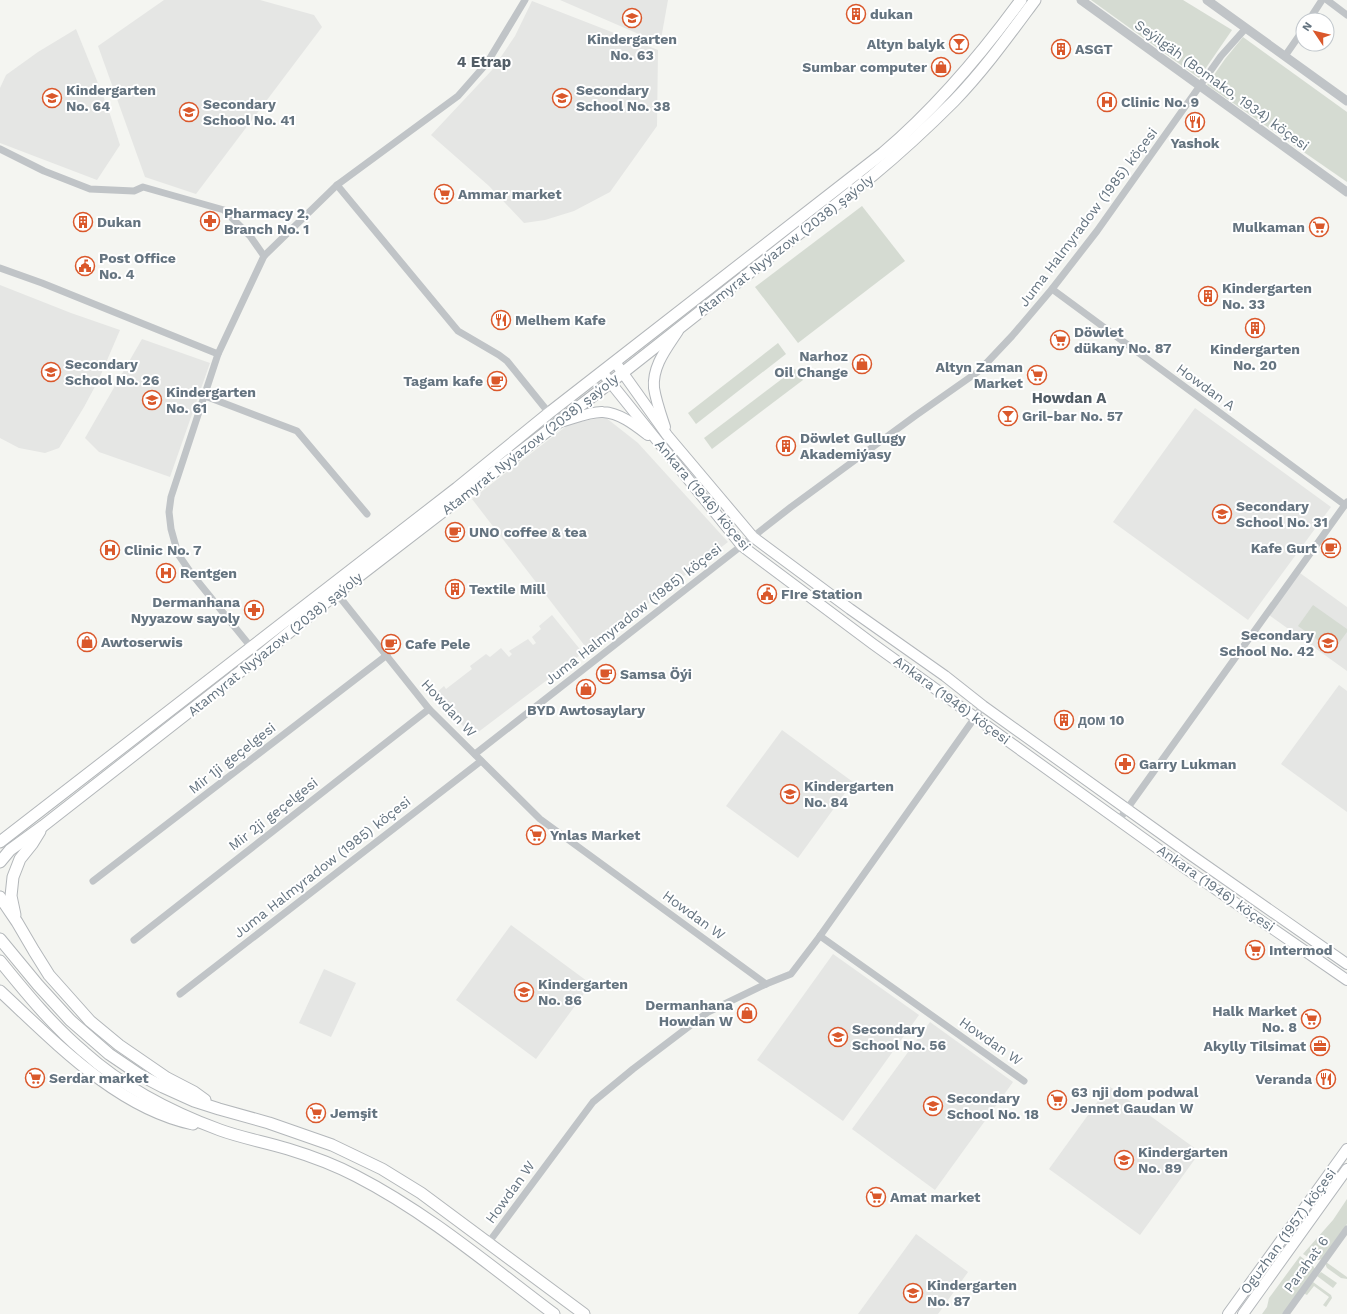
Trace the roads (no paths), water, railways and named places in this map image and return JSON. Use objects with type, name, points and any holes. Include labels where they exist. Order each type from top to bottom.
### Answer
[{"type":"main road","name":"Atamyrat Nyýazow (2038) şaýoly","points":[[0,862],[10,850],[43,826],[259,657],[334,589],[549,413],[904,135],[946,93],[996,34],[1021,0]]},
{"type":"main road","name":"Atamyrat Nyýazow (2038) şaýoly","points":[[0,842],[251,648],[334,589],[558,422],[680,328],[872,176],[911,142],[955,100],[1004,43],[1035,0]]},
{"type":"main road","points":[[666,435],[654,387],[655,376],[660,358],[680,328]]},
{"type":"main road","name":"Ankara (1946) köçesi","points":[[615,362],[666,435],[753,537],[850,609],[945,676],[983,706],[1347,964]]},
{"type":"main road","name":"Ankara (1946) köçesi","points":[[602,372],[742,546],[842,621],[1182,866],[1347,980]]},
{"type":"main road","points":[[558,422],[603,412],[615,415],[631,422],[658,442]]},
{"type":"main road","points":[[17,922],[11,896],[13,877],[20,859],[32,844],[43,826]]},
{"type":"main road","points":[[0,898],[50,975],[90,1021],[119,1045],[167,1078],[194,1092],[219,1109]]},
{"type":"main road","points":[[0,939],[56,1006],[99,1046],[140,1075],[163,1087],[194,1100],[297,1132],[332,1145],[382,1169],[421,1193],[584,1314]]},
{"type":"main road","points":[[0,961],[46,1015],[85,1053],[100,1065],[132,1087],[169,1109],[221,1130]]},
{"type":"main road","points":[[0,991],[86,1069],[135,1101],[177,1120],[221,1130],[306,1155],[354,1175],[424,1217],[554,1314]]},
{"type":"main road","name":"Oguzhan (1957) köçesi","points":[[1228,1314],[1347,1149]]},
{"type":"main road","name":"Oguzhan (1957) köçesi","points":[[1243,1314],[1347,1169]]},
{"type":"street","points":[[259,657],[191,573],[178,554],[171,529],[169,512],[171,497],[218,354],[264,256],[336,185],[458,96],[487,63],[525,0]]},
{"type":"street","name":"Seýilgäh (Bomako, 1934) köçesi","points":[[1082,0],[1347,192]]},
{"type":"street","points":[[1207,0],[1347,100]]},
{"type":"street","points":[[1315,12],[1322,0]]},
{"type":"street","points":[[1327,0],[1347,15]]},
{"type":"street","name":"Juma Halmyradow (1985) köçesi","points":[[475,754],[753,537],[865,452],[979,371],[1012,336],[1052,289],[1097,232],[1221,56],[1246,28]]},
{"type":"street","points":[[1285,56],[1295,42]]},
{"type":"street","points":[[0,149],[44,171],[90,189],[134,191],[143,187],[224,210],[250,236],[264,256]]},
{"type":"street","points":[[336,185],[458,331],[507,361],[549,413]]},
{"type":"street","points":[[0,268],[42,283],[218,354]]},
{"type":"street","name":"Howdan A","points":[[1052,289],[1346,504]]},
{"type":"street","points":[[205,396],[297,431],[367,514]]},
{"type":"street","points":[[1119,820],[1346,504]]},
{"type":"street","name":"Howdan W","points":[[334,589],[429,709],[540,819],[766,984],[708,1012],[633,1069],[593,1102],[489,1242]]},
{"type":"street","name":"Mir 1ji geçelgesi","points":[[93,881],[387,655]]},
{"type":"street","points":[[766,984],[791,974],[820,936],[983,706]]},
{"type":"street","name":"Mir 2ji geçelgesi","points":[[134,940],[429,709]]},
{"type":"street","name":"Juma Halmyradow (1985) köçesi","points":[[180,994],[481,760]]},
{"type":"street","name":"Howdan W","points":[[820,936],[1024,1081]]},
{"type":"street","name":"Parahat 6","points":[[1286,1314],[1347,1229]]},
{"type":"place","name":"dukan","points":[[856,14]]},
{"type":"place","name":"Kindergarten No. 63","points":[[632,18]]},
{"type":"place","name":"Altyn balyk","points":[[959,44]]},
{"type":"place","name":"ASGT","points":[[1061,49]]},
{"type":"place","name":"Sumbar computer","points":[[941,67]]},
{"type":"place","name":"Kindergarten No. 64","points":[[52,98]]},
{"type":"place","name":"Secondary School No. 38","points":[[562,98]]},
{"type":"place","name":"Clinic No. 9","points":[[1107,102]]},
{"type":"place","name":"Secondary School No. 41","points":[[189,112]]},
{"type":"place","name":"Yashok","points":[[1195,122]]},
{"type":"place","name":"Ammar market","points":[[444,194]]},
{"type":"place","name":"Pharmacy 2, Branch No. 1","points":[[210,221]]},
{"type":"place","name":"Dukan","points":[[83,222]]},
{"type":"place","name":"Mulkaman","points":[[1319,227]]},
{"type":"place","name":"Post Office No. 4","points":[[85,266]]},
{"type":"place","name":"Kindergarten No. 33","points":[[1208,296]]},
{"type":"place","name":"Melhem Kafe","points":[[501,320]]},
{"type":"place","name":"Kindergarten No. 20","points":[[1255,328]]},
{"type":"place","name":"Döwlet dükany No. 87","points":[[1060,340]]},
{"type":"place","name":"Narhoz Oil Change","points":[[862,364]]},
{"type":"place","name":"Secondary School No. 26","points":[[51,372]]},
{"type":"place","name":"Altyn Zaman Market","points":[[1037,375]]},
{"type":"place","name":"Tagam kafe","points":[[497,381]]},
{"type":"place","name":"Kindergarten No. 61","points":[[152,400]]},
{"type":"place","name":"Gril-bar No. 57","points":[[1008,416]]},
{"type":"place","name":"Döwlet Gullugy Akademiýasy","points":[[786,446]]},
{"type":"place","name":"Secondary School No. 31","points":[[1222,514]]},
{"type":"place","name":"UNO coffee & tea","points":[[455,532]]},
{"type":"place","name":"Kafe Gurt","points":[[1331,548]]},
{"type":"place","name":"Clinic No. 7","points":[[110,550]]},
{"type":"place","name":"Rentgen","points":[[166,573]]},
{"type":"place","name":"Textile Mill","points":[[455,589]]},
{"type":"place","name":"FIre Station","points":[[767,594]]},
{"type":"place","name":"Dermanhana Nyyazow sayoly","points":[[254,610]]},
{"type":"place","name":"Awtoserwis","points":[[87,642]]},
{"type":"place","name":"Secondary School No. 42","points":[[1328,643]]},
{"type":"place","name":"Cafe Pele","points":[[391,644]]},
{"type":"place","name":"Samsa Öýi","points":[[606,674]]},
{"type":"place","name":"BYD Awtosaylary","points":[[586,689]]},
{"type":"place","name":"дом 10","points":[[1064,720]]},
{"type":"place","name":"Garry Lukman","points":[[1125,764]]},
{"type":"place","name":"Kindergarten No. 84","points":[[790,794]]},
{"type":"place","name":"Ynlas Market","points":[[536,835]]},
{"type":"place","name":"Intermod","points":[[1255,950]]},
{"type":"place","name":"Kindergarten No. 86","points":[[524,992]]},
{"type":"place","name":"Dermanhana Howdan W","points":[[747,1013]]},
{"type":"place","name":"Halk Market No. 8","points":[[1311,1019]]},
{"type":"place","name":"Secondary School No. 56","points":[[838,1037]]},
{"type":"place","name":"Akylly Tilsimat","points":[[1320,1046]]},
{"type":"place","name":"Serdar market","points":[[35,1078]]},
{"type":"place","name":"Veranda","points":[[1326,1079]]},
{"type":"place","name":"63 nji dom podwal Jennet Gaudan W","points":[[1057,1100]]},
{"type":"place","name":"Secondary School No. 18","points":[[933,1106]]},
{"type":"place","name":"Jemşit","points":[[316,1113]]},
{"type":"place","name":"Kindergarten No. 89","points":[[1124,1160]]},
{"type":"place","name":"Amat market","points":[[876,1197]]},
{"type":"place","name":"Kindergarten No. 87","points":[[913,1293]]},
{"type":"district","name":"4 Etrap","points":[[484,62]]},
{"type":"district","name":"Howdan A","points":[[1069,398]]}]
